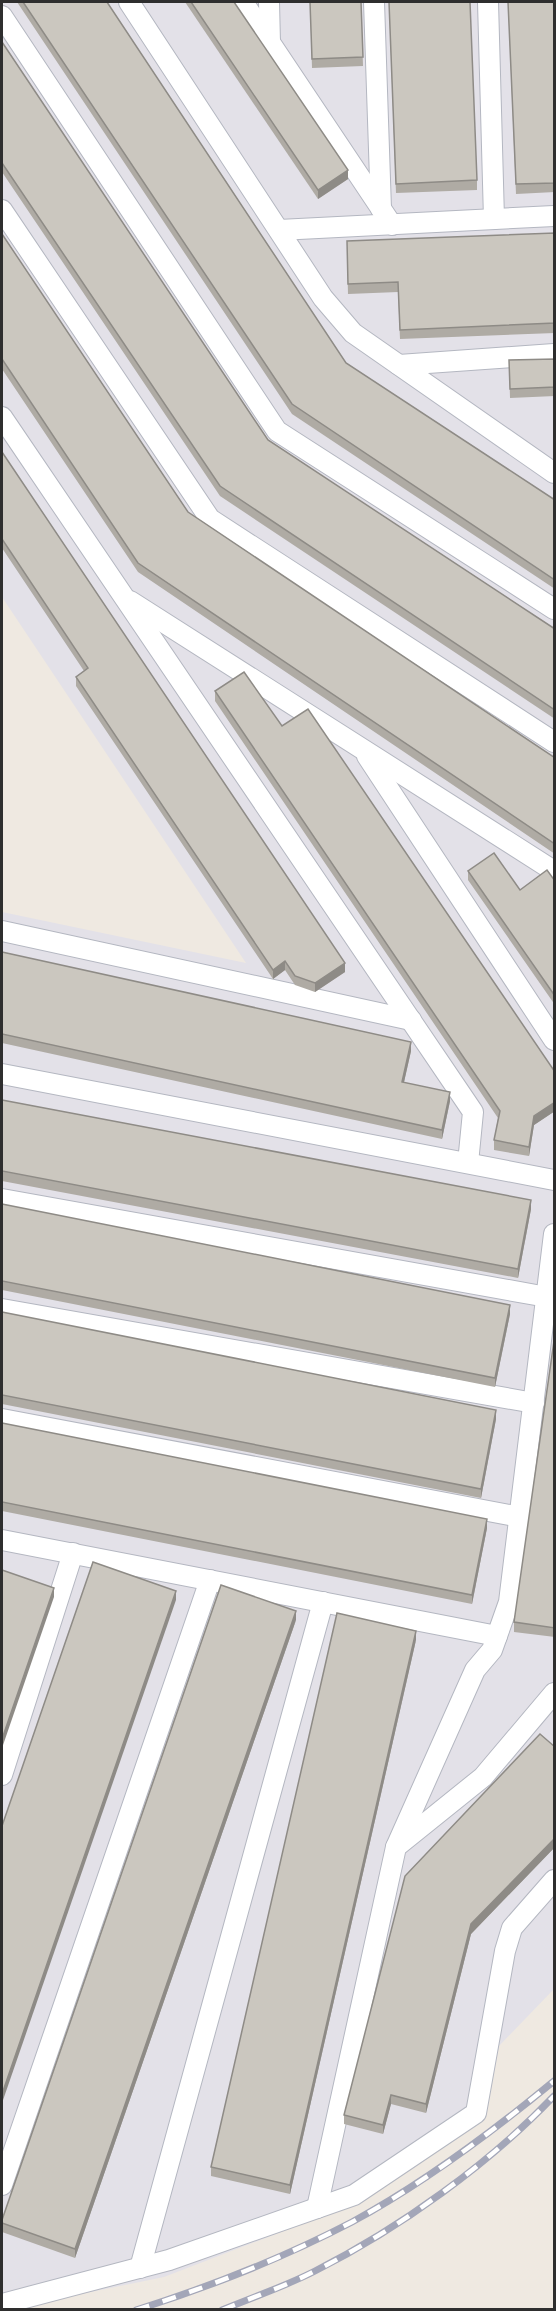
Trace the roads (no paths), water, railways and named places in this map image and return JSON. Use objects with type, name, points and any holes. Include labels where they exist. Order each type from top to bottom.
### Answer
[{"type":"lane","points":[[129,2],[323,298],[353,333],[554,472]]},
{"type":"lane","points":[[243,2],[387,217]]},
{"type":"lane","points":[[269,2],[270,43]]},
{"type":"lane","points":[[374,2],[387,217]]},
{"type":"lane","points":[[488,2],[494,219]]},
{"type":"lane","points":[[2,16],[277,431],[555,609]]},
{"type":"lane","points":[[2,210],[210,519],[555,742]]},
{"type":"lane","points":[[279,230],[387,217],[494,219],[555,216]]},
{"type":"lane","points":[[399,365],[555,354]]},
{"type":"lane","points":[[2,417],[473,1112],[468,1163]]},
{"type":"lane","points":[[123,596],[555,871]]},
{"type":"lane","points":[[363,749],[555,1040]]},
{"type":"lane","points":[[2,931],[411,1020]]},
{"type":"lane","points":[[2,1074],[555,1180]]},
{"type":"lane","points":[[2,1199],[547,1297]]},
{"type":"lane","points":[[317,2208],[396,1847],[475,1670],[492,1650],[509,1602],[555,1234]]},
{"type":"lane","points":[[2,1309],[534,1403]]},
{"type":"lane","points":[[2,1419],[520,1517]]},
{"type":"lane","points":[[2,1540],[497,1636]]},
{"type":"lane","points":[[2,1775],[73,1553]]},
{"type":"lane","points":[[2,2185],[210,1580]]},
{"type":"lane","points":[[140,2268],[323,1602]]},
{"type":"lane","points":[[396,1847],[483,1777],[555,1693]]},
{"type":"lane","points":[[2,2304],[169,2260],[354,2195],[476,2112],[505,1951],[512,1928],[555,1880]]},
{"type":"railway","points":[[136,2310],[246,2271],[352,2222],[405,2191],[456,2156],[554,2081]]},
{"type":"railway","points":[[222,2310],[315,2271],[411,2215],[501,2146],[554,2096]]}]
